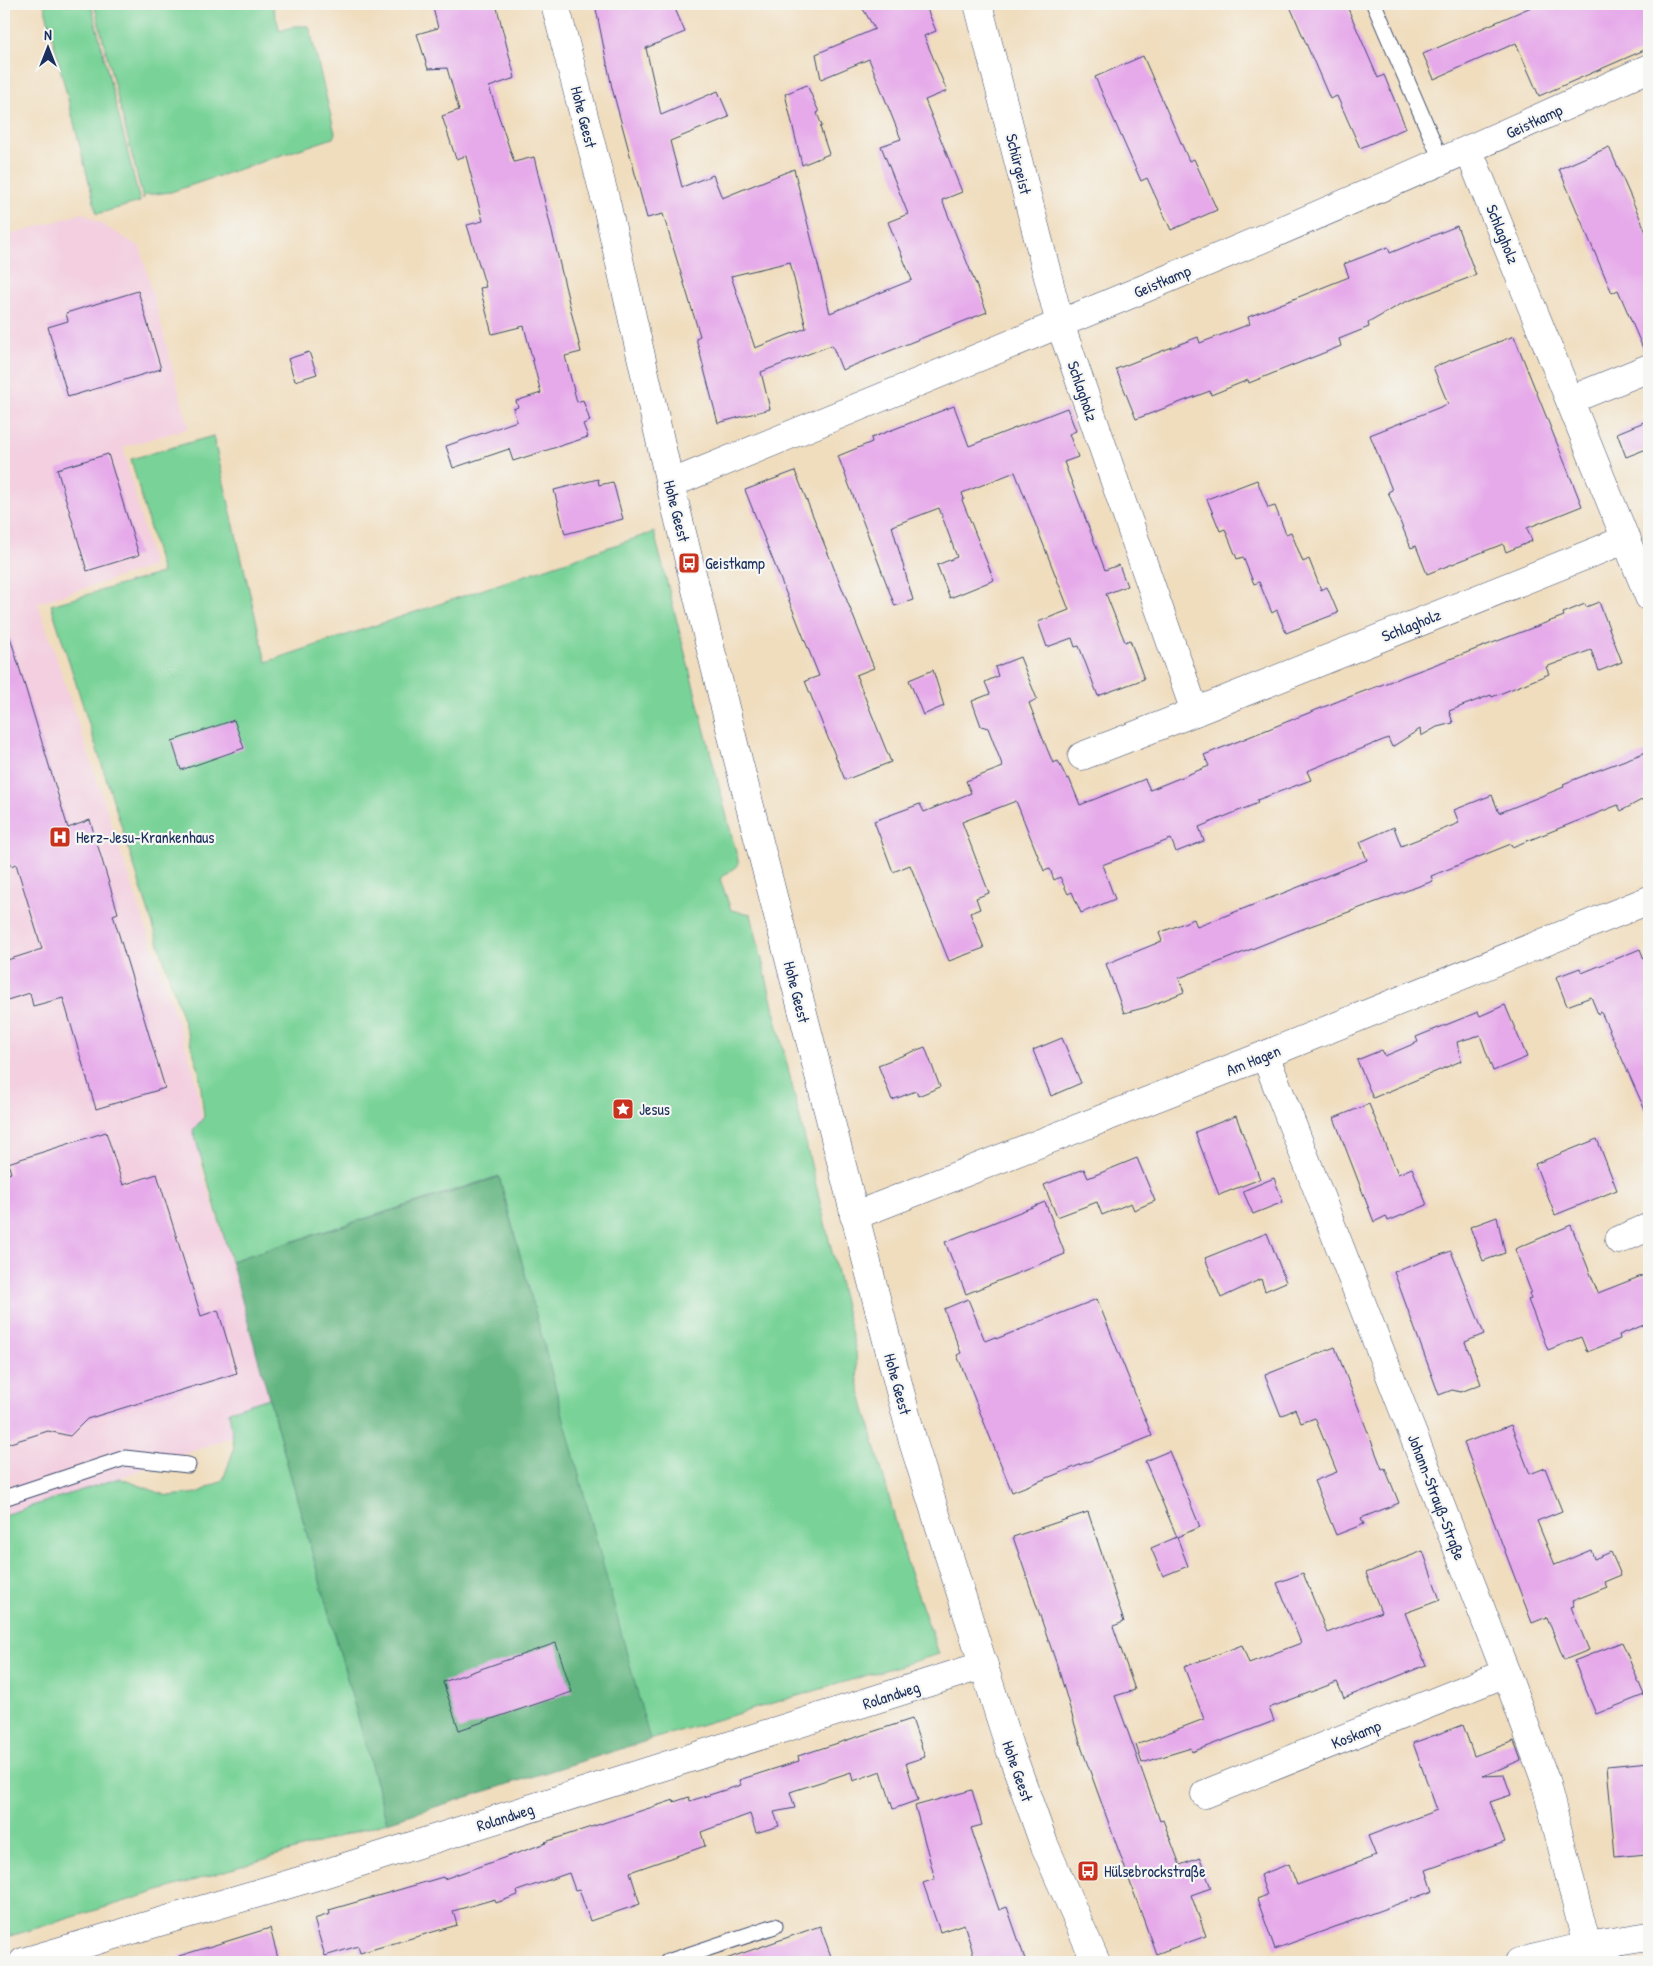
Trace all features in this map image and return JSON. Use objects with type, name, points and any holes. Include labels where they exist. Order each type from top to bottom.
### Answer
[{"type":"street","name":"Hohe Geest","points":[[555,4],[606,202],[670,484],[854,1216],[913,1442],[1010,1749],[1044,1844],[1096,1962]]},
{"type":"street","name":"Schürgeist","points":[[978,4],[1060,324]]},
{"type":"street","name":"Geistkamp","points":[[670,484],[1060,324],[1469,151],[1649,68]]},
{"type":"street","name":"Schlagholz","points":[[1469,151],[1627,538],[1649,597]]},
{"type":"street","name":"Schlagholz","points":[[1060,324],[1196,712]]},
{"type":"street","points":[[1570,400],[1649,368]]},
{"type":"street","name":"Schlagholz","points":[[1082,756],[1627,538]]},
{"type":"street","name":"Am Hagen","points":[[854,1216],[1264,1055],[1649,900]]},
{"type":"street","name":"Johann-Strauß-Straße","points":[[1264,1055],[1506,1673],[1545,1780],[1587,1946]]},
{"type":"street","points":[[1619,1240],[1649,1227]]},
{"type":"street","name":"Rolandweg","points":[[23,1962],[320,1875],[984,1665]]},
{"type":"street","name":"Koskamp","points":[[1205,1794],[1506,1673]]},
{"type":"street","points":[[1519,1962],[1587,1946],[1649,1936]]},
{"type":"lane","points":[[1374,4],[1442,162]]},
{"type":"lane","points":[[4,1498],[125,1458],[188,1465]]},
{"type":"lane","points":[[667,1962],[775,1926]]},
{"type":"shaded area","name":"Herz-Jesu-Krankenhaus","points":[[83,213],[140,247],[189,428],[123,447],[153,566],[38,603],[194,1071],[209,1158],[199,1161],[281,1419],[119,1478],[4,1515],[4,237]]},
{"type":"green space","points":[[44,4],[91,4],[140,202],[97,214]]},
{"type":"green space","points":[[94,4],[272,4],[280,31],[295,26],[309,26],[335,133],[333,138],[171,192],[145,195],[143,199]]},
{"type":"green space","points":[[213,436],[266,662],[654,532],[739,864],[720,879],[731,910],[751,914],[856,1352],[858,1383],[908,1567],[939,1654],[649,1740],[499,1176],[231,1261],[193,1130],[204,1117],[199,1070],[51,605],[162,573],[131,459]]},
{"type":"green space","points":[[499,1177],[650,1740],[387,1822],[231,1261]]},
{"type":"green space","points":[[269,1398],[387,1822],[4,1938],[4,1515],[119,1478],[168,1496],[198,1493],[223,1480],[234,1449],[229,1411]]},
{"type":"building","points":[[432,4],[496,4],[515,78],[489,87],[514,162],[534,157],[581,352],[565,356],[577,402],[583,400],[590,421],[583,424],[588,437],[513,461],[509,449],[453,468],[446,446],[517,421],[513,409],[518,407],[516,401],[541,393],[524,326],[492,334],[480,288],[486,287],[467,225],[483,221],[466,156],[456,159],[442,116],[459,110],[447,68],[428,69],[417,34],[438,28]]},
{"type":"building","points":[[595,4],[673,4],[685,32],[646,48],[661,115],[718,91],[729,117],[670,141],[682,187],[713,175],[722,198],[794,169],[830,313],[912,280],[888,222],[908,214],[881,146],[901,139],[869,59],[821,79],[816,54],[875,29],[860,4],[925,4],[936,31],[924,36],[947,91],[925,100],[962,192],[942,200],[987,312],[842,370],[832,345],[761,372],[770,409],[718,423],[696,338],[700,336],[663,214],[647,218],[612,88]],"holes":[[[790,262],[806,328],[755,348],[731,276]]]},
{"type":"building","points":[[1289,4],[1346,4],[1378,78],[1384,75],[1406,128],[1360,148],[1337,96],[1330,99]]},
{"type":"building","points":[[1538,4],[1649,4],[1649,48],[1539,96],[1516,43],[1434,79],[1423,54]]},
{"type":"building","points":[[1143,56],[1189,161],[1194,159],[1217,210],[1171,230],[1147,178],[1141,181],[1095,77]]},
{"type":"building","points":[[807,85],[819,112],[817,113],[822,126],[820,127],[829,154],[802,165],[785,94]]},
{"type":"building","points":[[1609,147],[1649,239],[1649,353],[1645,353],[1618,290],[1612,293],[1559,169]]},
{"type":"building","points":[[1457,226],[1476,275],[1403,303],[1368,323],[1369,327],[1339,339],[1341,346],[1249,383],[1248,380],[1211,395],[1210,391],[1136,419],[1116,369],[1198,337],[1200,343],[1250,324],[1248,317],[1349,277],[1344,264],[1388,247],[1390,253]]},
{"type":"building","points":[[138,291],[161,369],[68,397],[48,327],[68,321],[66,313]]},
{"type":"building","points":[[1514,336],[1582,506],[1527,528],[1532,541],[1506,552],[1503,544],[1427,574],[1416,546],[1411,548],[1388,492],[1392,490],[1370,435],[1448,404],[1433,367]]},
{"type":"building","points":[[309,352],[317,374],[295,381],[288,359]]},
{"type":"building","points":[[954,406],[969,446],[1067,408],[1076,431],[1069,434],[1078,457],[1064,462],[1105,570],[1119,565],[1127,586],[1106,594],[1125,642],[1130,640],[1144,679],[1098,696],[1079,646],[1075,647],[1072,638],[1047,647],[1038,622],[1069,610],[1015,472],[962,493],[964,499],[962,500],[994,580],[950,598],[937,565],[957,557],[939,508],[892,526],[913,600],[895,606],[838,456],[872,442],[871,438]]},
{"type":"building","points":[[1649,420],[1649,448],[1626,457],[1617,433]]},
{"type":"building","points":[[108,454],[139,555],[87,571],[57,469]]},
{"type":"building","points":[[795,471],[874,668],[856,675],[891,762],[845,780],[805,681],[819,676],[745,490]]},
{"type":"building","points":[[598,479],[599,485],[613,482],[623,519],[565,534],[554,490]]},
{"type":"building","points":[[1257,480],[1268,508],[1275,506],[1286,534],[1291,532],[1303,562],[1309,559],[1321,590],[1327,587],[1338,613],[1286,633],[1277,610],[1272,613],[1259,582],[1254,584],[1243,557],[1237,559],[1225,529],[1220,531],[1207,499]]},
{"type":"building","points":[[1599,602],[1622,662],[1599,671],[1591,650],[1546,667],[1549,674],[1492,697],[1491,695],[1449,711],[1453,723],[1437,727],[1421,736],[1420,729],[1392,747],[1388,738],[1307,771],[1311,780],[1257,800],[1258,803],[1199,827],[1204,841],[1176,852],[1171,839],[1102,865],[1115,899],[1081,913],[1072,892],[1068,894],[1060,877],[1054,880],[1050,869],[1044,871],[1016,801],[962,822],[989,893],[976,898],[980,909],[970,913],[984,948],[949,961],[910,865],[893,872],[874,821],[920,804],[924,812],[971,793],[966,781],[1003,767],[988,728],[981,726],[972,701],[990,694],[985,682],[998,676],[995,667],[1020,657],[1037,699],[1029,703],[1041,734],[1053,763],[1058,761],[1067,779],[1069,778],[1080,805],[1145,779],[1150,790],[1209,766],[1204,755],[1341,700],[1564,616],[1563,613],[1585,604],[1586,607]]},
{"type":"building","points":[[10,637],[68,828],[90,820],[118,913],[113,915],[165,1088],[96,1109],[63,998],[33,1006],[30,993],[4,1001],[4,961],[42,949],[16,864],[11,866],[4,843],[4,638]]},
{"type":"building","points":[[933,670],[944,706],[923,715],[909,680]]},
{"type":"building","points":[[234,720],[244,748],[181,770],[172,741]]},
{"type":"building","points":[[1649,751],[1649,796],[1621,811],[1618,805],[1512,847],[1511,844],[1431,876],[1433,881],[1297,931],[1179,978],[1184,992],[1147,1007],[1124,1013],[1106,964],[1162,941],[1159,933],[1194,919],[1197,927],[1367,860],[1360,842],[1394,827],[1401,846],[1459,823],[1454,810],[1492,795],[1499,813],[1564,787],[1563,784]]},
{"type":"building","points":[[1640,949],[1649,972],[1649,1119],[1601,1012],[1598,1014],[1591,997],[1567,1006],[1556,977],[1580,968],[1582,973]]},
{"type":"building","points":[[1505,1005],[1527,1057],[1493,1071],[1480,1035],[1457,1042],[1461,1061],[1373,1098],[1357,1060],[1382,1050],[1385,1056],[1418,1042],[1416,1037],[1478,1012],[1480,1016]]},
{"type":"building","points":[[1062,1038],[1081,1083],[1051,1096],[1033,1050]]},
{"type":"building","points":[[925,1047],[940,1087],[918,1096],[916,1091],[892,1100],[878,1065]]},
{"type":"building","points":[[1369,1104],[1398,1174],[1412,1168],[1427,1205],[1388,1221],[1386,1216],[1374,1222],[1334,1118]]},
{"type":"building","points":[[1236,1116],[1260,1179],[1219,1195],[1195,1132]]},
{"type":"building","points":[[106,1132],[123,1185],[157,1174],[201,1316],[218,1310],[237,1373],[87,1419],[70,1436],[48,1431],[4,1445],[4,1175],[11,1173],[8,1163]]},
{"type":"building","points":[[1597,1139],[1617,1190],[1555,1215],[1535,1164]]},
{"type":"building","points":[[1137,1158],[1155,1201],[1134,1210],[1131,1203],[1102,1215],[1097,1202],[1057,1217],[1044,1185],[1084,1169],[1088,1178]]},
{"type":"building","points":[[1274,1178],[1283,1202],[1253,1214],[1243,1191]]},
{"type":"building","points":[[1045,1202],[1065,1254],[966,1294],[945,1242]]},
{"type":"building","points":[[1497,1217],[1505,1253],[1483,1261],[1470,1227]]},
{"type":"building","points":[[1571,1225],[1598,1293],[1649,1273],[1649,1323],[1619,1335],[1620,1339],[1587,1352],[1581,1337],[1548,1350],[1528,1300],[1531,1299],[1529,1293],[1531,1292],[1515,1249]]},
{"type":"building","points":[[1267,1233],[1286,1282],[1265,1291],[1261,1279],[1221,1298],[1205,1258]]},
{"type":"building","points":[[1451,1251],[1484,1334],[1465,1342],[1481,1384],[1461,1392],[1452,1390],[1439,1395],[1394,1272]]},
{"type":"building","points":[[968,1299],[985,1341],[995,1337],[996,1339],[1097,1299],[1152,1436],[1012,1492],[957,1355],[961,1353],[944,1309]]},
{"type":"building","points":[[1335,1347],[1382,1469],[1385,1468],[1399,1503],[1361,1518],[1364,1524],[1336,1535],[1314,1481],[1337,1472],[1315,1418],[1301,1423],[1295,1409],[1281,1416],[1265,1375]]},
{"type":"building","points":[[1511,1425],[1530,1474],[1545,1468],[1562,1511],[1537,1521],[1555,1565],[1591,1550],[1594,1559],[1611,1552],[1621,1575],[1604,1582],[1607,1587],[1572,1601],[1574,1606],[1571,1607],[1589,1650],[1564,1660],[1547,1617],[1532,1623],[1464,1443]]},
{"type":"building","points":[[1169,1451],[1200,1527],[1177,1537],[1145,1461]]},
{"type":"building","points":[[1088,1512],[1124,1622],[1113,1626],[1135,1690],[1115,1696],[1160,1821],[1163,1820],[1180,1865],[1200,1858],[1211,1888],[1191,1895],[1206,1936],[1156,1954],[1082,1749],[1059,1671],[1013,1537]]},
{"type":"building","points":[[1177,1537],[1188,1566],[1163,1576],[1151,1548]]},
{"type":"building","points":[[1423,1551],[1440,1600],[1405,1613],[1426,1665],[1344,1698],[1337,1682],[1269,1708],[1274,1721],[1192,1752],[1191,1748],[1142,1763],[1136,1745],[1204,1719],[1184,1667],[1242,1645],[1249,1663],[1301,1643],[1277,1583],[1303,1573],[1327,1633],[1381,1612],[1366,1573]]},
{"type":"building","points":[[1622,1642],[1644,1695],[1596,1714],[1574,1661]]},
{"type":"building","points":[[556,1643],[572,1692],[459,1730],[443,1682]]},
{"type":"building","points":[[912,1719],[925,1757],[906,1763],[918,1800],[893,1809],[881,1771],[853,1781],[851,1772],[790,1792],[795,1808],[774,1812],[779,1826],[756,1833],[750,1814],[701,1832],[705,1846],[630,1872],[640,1904],[590,1921],[579,1889],[575,1890],[569,1873],[517,1891],[518,1895],[496,1903],[495,1899],[453,1911],[457,1925],[360,1953],[358,1946],[325,1956],[314,1919],[330,1914],[329,1910],[443,1877],[444,1879],[545,1842],[674,1800],[674,1802],[689,1797],[690,1801],[741,1785],[739,1780],[799,1761],[798,1756]]},
{"type":"building","points":[[1463,1725],[1474,1756],[1514,1741],[1521,1760],[1483,1776],[1504,1775],[1511,1795],[1490,1802],[1505,1842],[1426,1870],[1433,1891],[1275,1949],[1257,1899],[1267,1895],[1260,1875],[1289,1864],[1297,1885],[1376,1856],[1368,1836],[1437,1810],[1413,1743]]},
{"type":"building","points":[[1649,1762],[1649,1849],[1644,1849],[1645,1854],[1615,1857],[1607,1766]]},
{"type":"building","points":[[972,1790],[982,1825],[971,1828],[999,1910],[1007,1907],[1026,1962],[976,1962],[964,1924],[940,1932],[923,1883],[935,1879],[915,1806]]},
{"type":"building","points":[[820,1926],[833,1962],[727,1962],[726,1959]]},
{"type":"building","points":[[270,1928],[279,1962],[180,1962],[179,1956]]},
{"type":"place","name":"Geistkamp","points":[[689,563]]},
{"type":"place","name":"Herz-Jesu-Krankenhaus","points":[[60,837]]},
{"type":"place","name":"Jesus","points":[[623,1109]]},
{"type":"place","name":"Hülsebrockstraße","points":[[1088,1871]]}]
